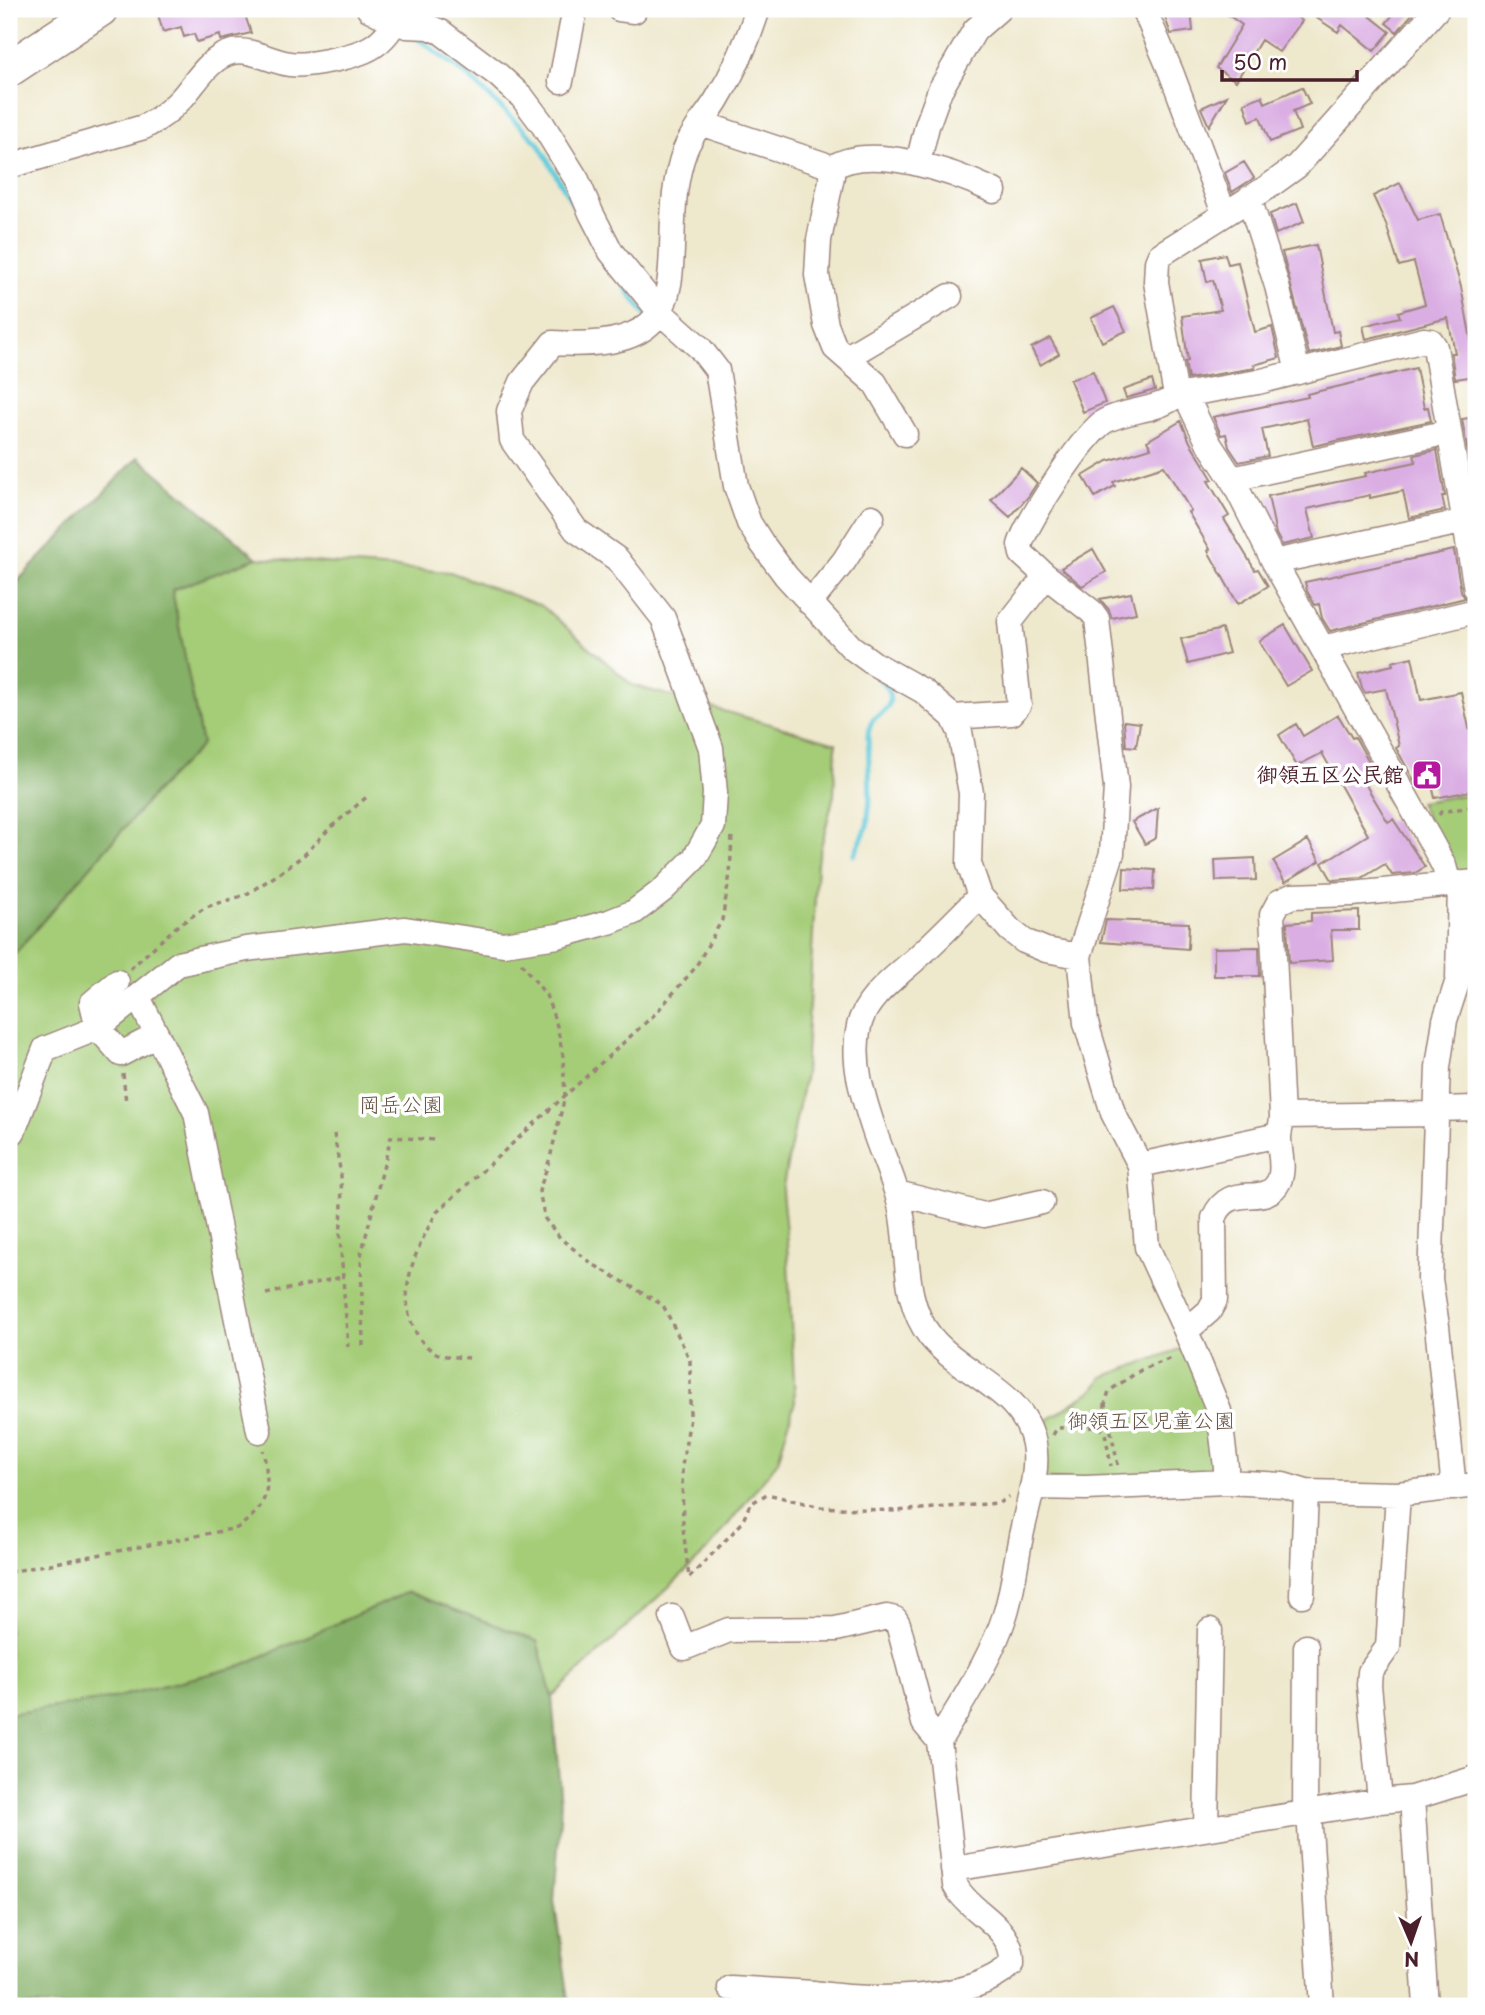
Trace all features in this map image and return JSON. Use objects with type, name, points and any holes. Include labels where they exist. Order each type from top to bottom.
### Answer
[{"type":"highway","points":[[9,69],[100,9]]},
{"type":"street","points":[[369,9],[398,16],[407,26],[429,27],[441,32],[498,75],[522,97],[543,125],[578,180],[611,252],[660,312],[700,348],[717,370],[737,486],[749,523],[786,576],[851,647],[873,663],[923,691],[953,717],[960,732],[971,793],[969,864],[980,896],[1010,930],[1024,941],[1045,950],[1079,956]]},
{"type":"street","points":[[561,81],[575,9]]},
{"type":"street","points":[[9,1134],[13,1132],[45,1048],[99,1028],[178,964],[246,949],[405,929],[503,944],[558,936],[634,912],[663,890],[694,859],[713,826],[715,793],[711,748],[663,618],[617,559],[576,530],[512,440],[509,411],[522,382],[554,344],[587,346],[620,339],[647,326],[660,312],[669,290],[674,251],[677,174],[687,146],[733,71],[758,9]]},
{"type":"street","points":[[918,163],[940,90],[975,30],[999,9]]},
{"type":"street","points":[[1144,9],[1171,72],[1224,213]]},
{"type":"street","points":[[1023,1490],[1226,1482],[1283,1485],[1306,1492],[1398,1494],[1465,1487],[1430,1279],[1440,1048],[1458,980],[1462,883],[1444,866],[1274,562],[1232,479],[1180,395],[1156,282],[1160,255],[1297,166],[1437,9]]},
{"type":"street","points":[[9,166],[144,127],[180,100],[209,65],[234,52],[302,65],[359,55],[384,39],[398,16]]},
{"type":"street","points":[[700,123],[823,164],[830,169],[832,176],[819,240],[817,275],[825,325],[835,348],[875,383],[905,434]]},
{"type":"street","points":[[830,169],[842,161],[858,159],[918,163],[945,170],[994,191]]},
{"type":"street","points":[[1249,198],[1277,286],[1298,372]]},
{"type":"street","points":[[846,357],[950,296]]},
{"type":"street","points":[[1226,1482],[1219,1411],[1147,1247],[1140,1165],[1113,1113],[1086,1023],[1079,956],[1112,853],[1116,787],[1097,619],[1022,554],[1020,545],[1041,506],[1085,441],[1106,420],[1162,404],[1180,395],[1258,382],[1424,340],[1431,341],[1435,347],[1476,589]]},
{"type":"street","points":[[1232,479],[1450,432]]},
{"type":"street","points":[[810,603],[844,561],[872,517]]},
{"type":"street","points":[[1274,562],[1466,521]]},
{"type":"street","points":[[953,717],[1012,713],[1017,709],[1010,622],[1046,576]]},
{"type":"street","points":[[1322,648],[1476,611]]},
{"type":"street","points":[[1186,1331],[1209,1311],[1215,1300],[1214,1218],[1219,1206],[1225,1200],[1262,1195],[1274,1188],[1282,1170],[1272,915],[1279,902],[1292,896],[1352,894],[1462,883]]},
{"type":"street","points":[[939,1741],[998,1636],[1006,1612],[1023,1490],[1035,1447],[1023,1415],[1006,1397],[949,1357],[929,1335],[916,1312],[910,1293],[906,1240],[897,1193],[874,1130],[856,1064],[859,1025],[873,999],[980,896]]},
{"type":"street","points":[[117,982],[92,1003],[99,1028],[121,1054],[157,1035]]},
{"type":"street","points":[[138,997],[196,1114],[259,1431]]},
{"type":"street","points":[[1140,1165],[1281,1125],[1476,1108]]},
{"type":"street","points":[[897,1193],[984,1214],[1042,1202]]},
{"type":"street","points":[[1302,1595],[1306,1492]]},
{"type":"street","points":[[1380,1801],[1369,1685],[1370,1672],[1388,1647],[1398,1494]]},
{"type":"street","points":[[672,1617],[684,1648],[729,1630],[836,1629],[887,1616],[895,1619],[924,1723],[939,1741],[955,1885],[961,1896],[999,1926],[1013,1956],[1012,1964],[1005,1971],[983,1984],[943,1993],[813,1999],[770,1988],[730,1987]]},
{"type":"street","points":[[1206,1827],[1210,1630]]},
{"type":"street","points":[[1306,1647],[1307,1814],[1322,2006]]},
{"type":"street","points":[[953,1869],[1206,1827],[1412,1798],[1476,1778]]},
{"type":"street","points":[[1412,1798],[1426,2006]]},
{"type":"path","points":[[117,982],[176,927],[206,907],[245,894],[277,876],[369,795]]},
{"type":"path","points":[[1440,822],[1441,812],[1476,806]]},
{"type":"path","points":[[468,1358],[439,1355],[424,1344],[412,1327],[407,1303],[410,1270],[420,1241],[437,1212],[655,1013],[695,968],[722,920],[730,874],[732,834]]},
{"type":"path","points":[[503,944],[527,969],[546,995],[557,1026],[563,1056],[565,1096],[539,1191],[545,1219],[561,1238],[594,1265],[663,1305],[690,1360],[690,1418],[682,1466],[683,1528],[689,1578],[743,1523],[750,1504],[767,1494],[821,1507],[896,1511],[999,1503],[1023,1490]]},
{"type":"path","points":[[121,1054],[126,1103]]},
{"type":"path","points":[[334,1134],[341,1175],[340,1237],[348,1347]]},
{"type":"path","points":[[363,1346],[361,1255],[391,1137],[435,1140]]},
{"type":"path","points":[[266,1294],[343,1277]]},
{"type":"path","points":[[1100,1427],[1109,1391],[1141,1370],[1179,1356]]},
{"type":"path","points":[[1105,1404],[1115,1462],[1126,1470]]},
{"type":"path","points":[[1053,1441],[1057,1427],[1100,1427]]},
{"type":"path","points":[[1100,1427],[1105,1433],[1112,1469],[1110,1475]]},
{"type":"path","points":[[9,1572],[237,1528],[253,1517],[265,1500],[268,1478],[259,1431]]},
{"type":"green space","points":[[138,457],[257,558],[172,590],[202,745],[157,790],[9,960],[9,590]]},
{"type":"green space","name":"岡岳公園","points":[[257,558],[450,572],[542,606],[632,685],[836,743],[834,795],[817,863],[805,1074],[782,1191],[795,1401],[778,1461],[708,1550],[552,1697],[537,1641],[408,1592],[238,1667],[109,1699],[9,1714],[9,960],[157,790],[202,745],[172,590]]},
{"type":"green space","points":[[1476,793],[1476,874],[1455,875],[1419,802]]},
{"type":"green space","name":"御領五区児童公園","points":[[1183,1348],[1211,1405],[1219,1475],[1043,1480],[1046,1462],[1044,1429],[1048,1420],[1094,1389],[1102,1377]]},
{"type":"green space","points":[[408,1592],[537,1641],[552,1697],[561,1804],[554,1901],[570,2006],[9,2006],[9,1714],[109,1699],[238,1667]]},
{"type":"building","points":[[243,9],[251,33],[221,40],[220,35],[197,42],[194,34],[184,37],[181,27],[163,32],[157,11]]},
{"type":"building","points":[[1220,9],[1286,9],[1302,21],[1279,52],[1261,40],[1236,81],[1216,68],[1242,25]]},
{"type":"building","points":[[1303,9],[1361,9],[1390,32],[1374,51],[1342,25],[1338,32]]},
{"type":"building","points":[[1398,9],[1414,12],[1397,32],[1386,23]]},
{"type":"building","points":[[1191,11],[1193,31],[1171,34],[1164,15]]},
{"type":"building","points":[[1302,87],[1310,104],[1293,111],[1300,130],[1270,142],[1260,117],[1250,121],[1244,103],[1262,96],[1265,103]]},
{"type":"building","points":[[1227,96],[1209,126],[1201,108]]},
{"type":"building","points":[[1244,162],[1254,178],[1232,192],[1225,173]]},
{"type":"building","points":[[1400,183],[1418,220],[1440,214],[1461,287],[1473,350],[1476,350],[1476,376],[1455,379],[1451,353],[1455,353],[1448,318],[1366,339],[1363,326],[1400,317],[1398,312],[1425,304],[1414,262],[1399,266],[1386,224],[1373,196]]},
{"type":"building","points":[[1297,203],[1304,222],[1276,234],[1270,214]]},
{"type":"building","points":[[1316,245],[1333,332],[1338,331],[1341,346],[1309,354],[1282,252]]},
{"type":"building","points":[[1225,254],[1228,264],[1238,262],[1255,332],[1272,327],[1279,358],[1254,365],[1255,368],[1188,379],[1182,316],[1221,310],[1213,280],[1207,282],[1202,259]]},
{"type":"building","points":[[1114,307],[1126,331],[1102,342],[1091,318]]},
{"type":"building","points":[[1050,338],[1059,354],[1040,365],[1031,348]]},
{"type":"building","points":[[1416,368],[1424,408],[1428,407],[1431,421],[1313,446],[1307,419],[1262,429],[1268,456],[1239,462],[1229,447],[1226,434],[1221,435],[1213,417],[1308,397],[1307,394]]},
{"type":"building","points":[[1093,371],[1105,403],[1083,412],[1070,380]]},
{"type":"building","points":[[1152,380],[1155,390],[1126,398],[1123,390]]},
{"type":"building","points":[[1476,417],[1476,492],[1475,492],[1462,419]]},
{"type":"building","points":[[1181,421],[1190,442],[1213,480],[1208,481],[1229,516],[1224,519],[1268,586],[1238,604],[1188,512],[1191,511],[1164,466],[1113,482],[1115,486],[1095,497],[1083,476],[1108,461],[1151,448],[1147,441]]},
{"type":"building","points":[[1437,450],[1445,510],[1409,518],[1403,491],[1370,498],[1370,495],[1307,509],[1314,538],[1282,545],[1276,534],[1268,496],[1366,476],[1365,473],[1416,462],[1414,455]]},
{"type":"building","points":[[1021,468],[1037,483],[1010,517],[991,500]]},
{"type":"building","points":[[1093,549],[1106,572],[1082,586],[1061,568]]},
{"type":"building","points":[[1454,550],[1461,591],[1465,598],[1330,631],[1322,618],[1319,604],[1315,605],[1307,591],[1305,582]]},
{"type":"building","points":[[1131,593],[1136,613],[1112,618],[1100,599]]},
{"type":"building","points":[[1285,625],[1312,671],[1286,686],[1259,641]]},
{"type":"building","points":[[1222,629],[1229,653],[1188,664],[1181,639]]},
{"type":"building","points":[[1412,657],[1421,700],[1461,692],[1476,749],[1476,790],[1435,798],[1431,781],[1416,784],[1396,748],[1399,746],[1386,689],[1365,693],[1362,688],[1358,673],[1393,665],[1392,662]]},
{"type":"building","points":[[1338,715],[1352,738],[1355,737],[1376,774],[1364,782],[1388,822],[1393,819],[1425,867],[1415,873],[1392,875],[1385,864],[1362,878],[1332,880],[1322,863],[1368,835],[1322,753],[1297,766],[1279,735],[1296,724],[1303,736]]},
{"type":"building","points":[[1124,721],[1140,723],[1136,747],[1126,746]]},
{"type":"building","points":[[1158,808],[1156,838],[1145,844],[1132,822]]},
{"type":"building","points":[[1308,840],[1320,861],[1285,882],[1273,861]]},
{"type":"building","points":[[1255,858],[1256,880],[1216,881],[1215,860]]},
{"type":"building","points":[[1124,868],[1155,870],[1154,890],[1123,889]]},
{"type":"building","points":[[1359,911],[1359,930],[1331,930],[1333,960],[1289,963],[1287,923],[1311,921],[1311,913]]},
{"type":"building","points":[[1106,920],[1189,923],[1188,949],[1101,942]]},
{"type":"building","points":[[1259,947],[1260,976],[1214,976],[1214,948]]},
{"type":"waterway","points":[[413,35],[470,78],[538,143],[578,213]]},
{"type":"waterway","points":[[626,289],[646,315]]},
{"type":"waterway","points":[[854,855],[867,827],[870,798],[869,728],[875,718],[887,708],[890,699],[885,686],[878,678]]},
{"type":"place","name":"御領五区公民館","points":[[1427,775]]}]
